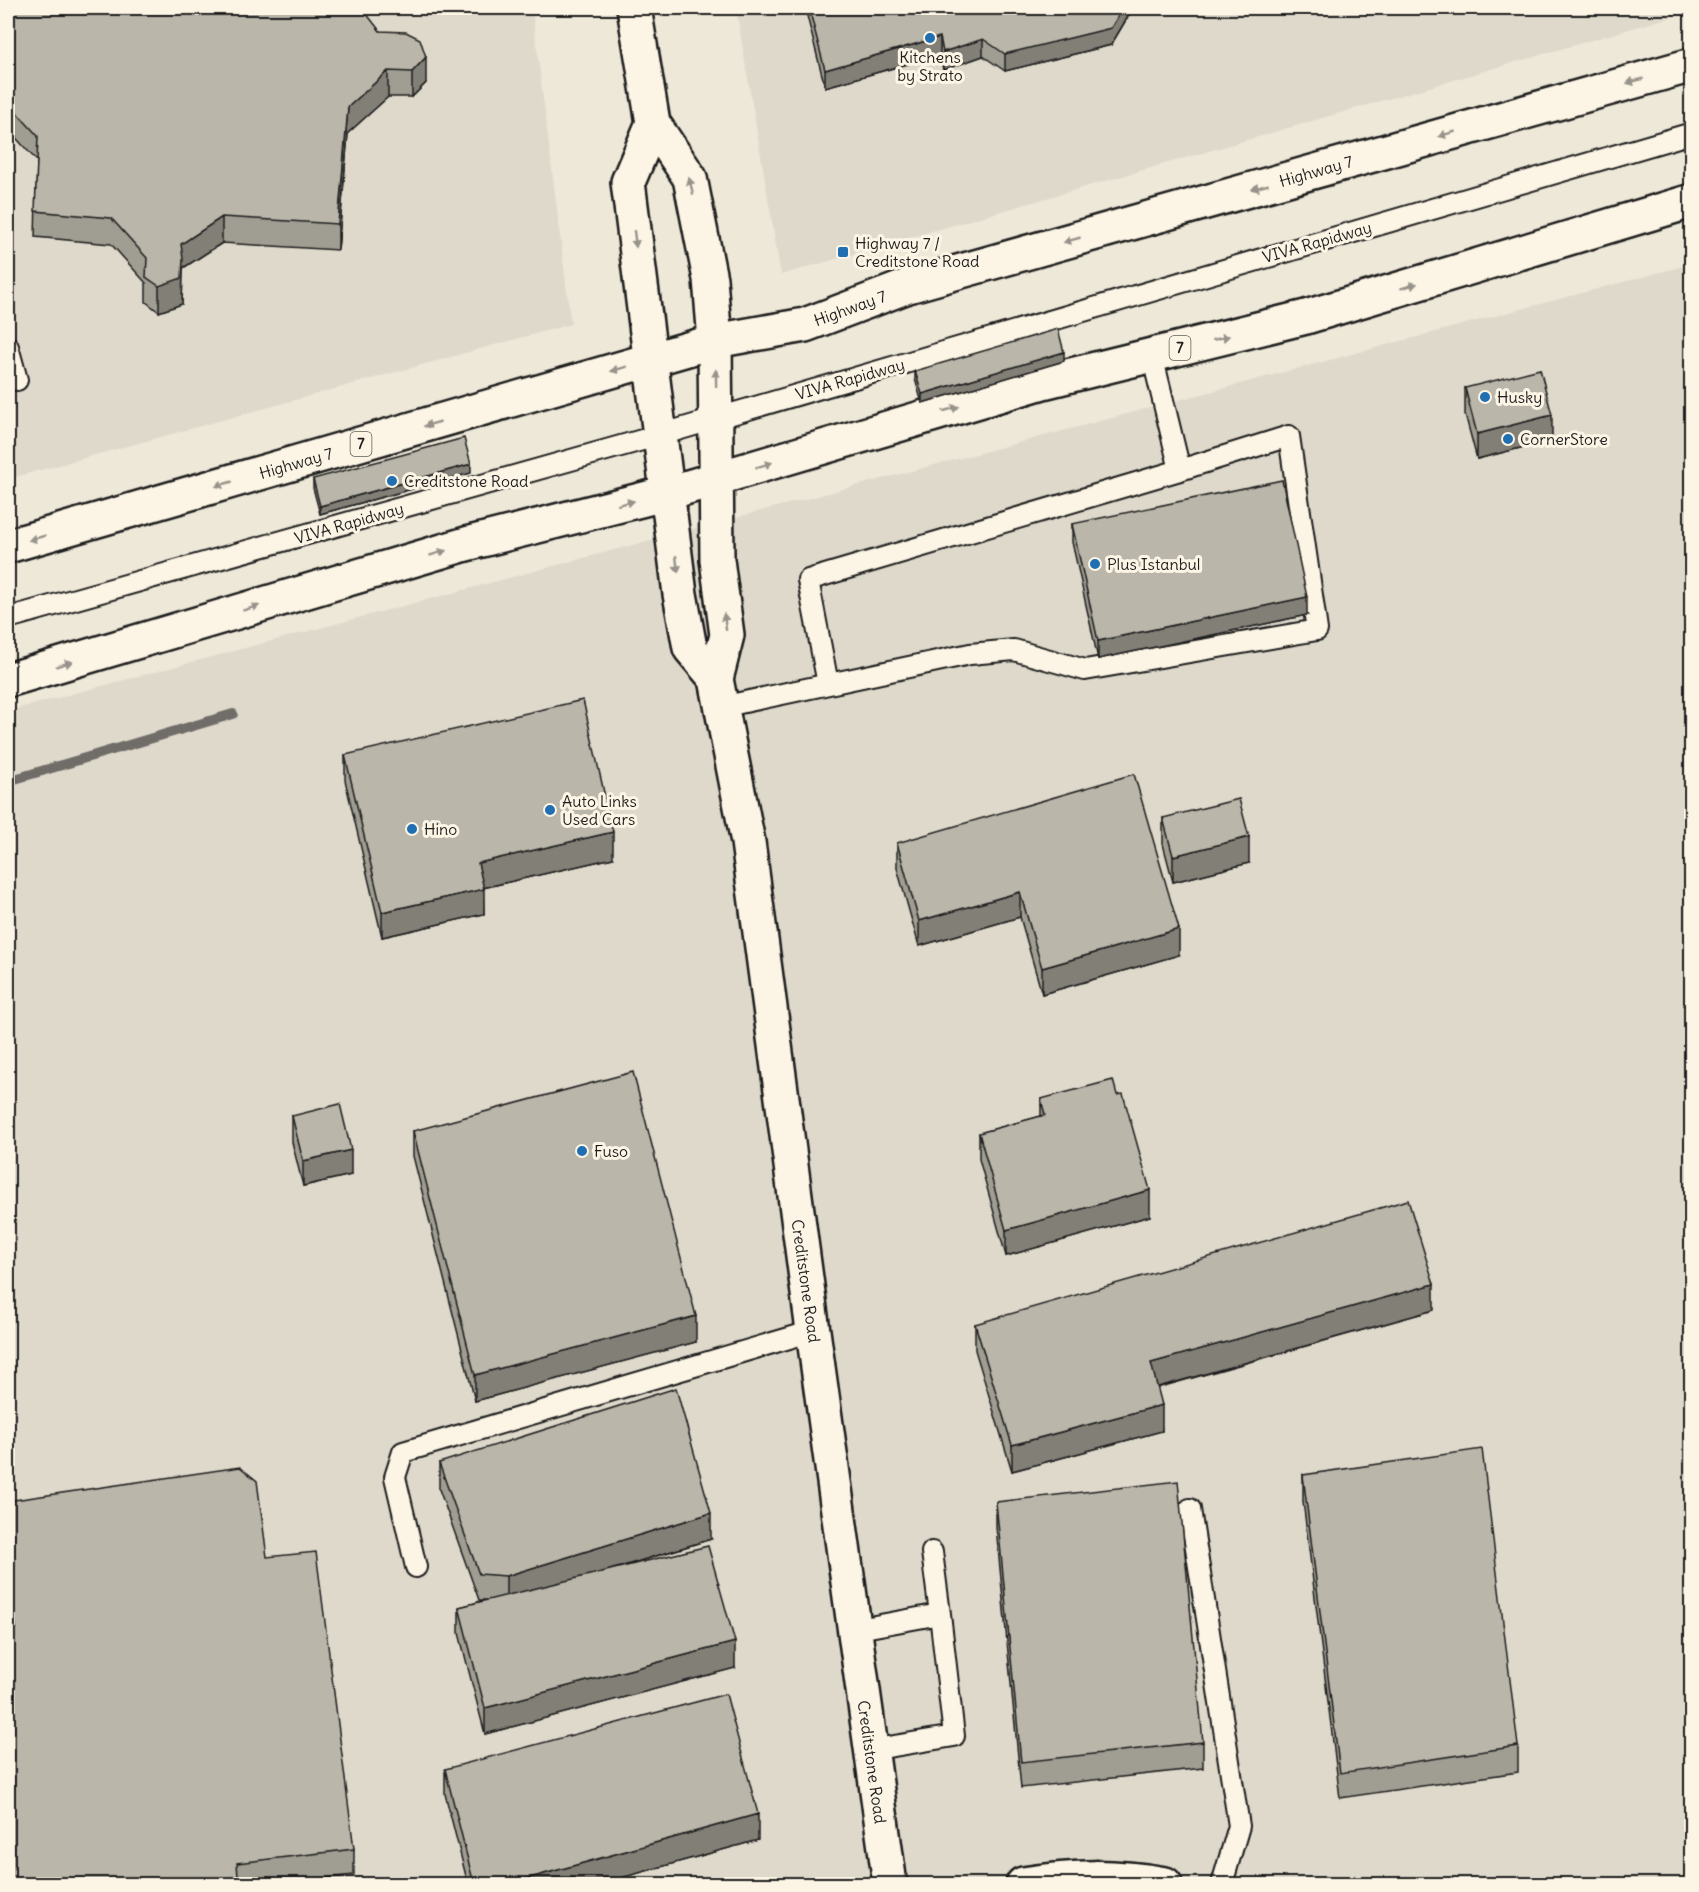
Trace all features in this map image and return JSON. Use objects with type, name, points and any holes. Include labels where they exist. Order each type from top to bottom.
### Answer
[{"type":"main road","name":"Creditstone Road","points":[[633,8],[653,123],[690,178],[710,279],[715,341],[717,418],[717,560],[727,636],[718,693],[748,842],[890,1884]]},
{"type":"main road","name":"Highway 7","points":[[8,546],[715,341],[805,325],[908,286],[1692,65]]},
{"type":"main road","name":"Creditstone Road","points":[[653,123],[628,182],[680,594],[690,648],[718,693]]},
{"type":"main road","name":"7","points":[[8,680],[466,544],[668,493],[1043,382],[1306,317],[1692,201]]},
{"type":"main road","points":[[1023,1884],[1066,1878],[1109,1877],[1165,1884]]},
{"type":"lane","name":"VIVA Rapidway","points":[[8,618],[660,435],[1692,133]]},
{"type":"lane","points":[[8,347],[17,380]]},
{"type":"lane","points":[[1152,355],[1180,470]]},
{"type":"lane","points":[[718,693],[828,684],[970,654],[1014,650],[1085,670],[1317,630],[1289,436],[808,580],[828,684]]},
{"type":"lane","points":[[416,1567],[395,1477],[403,1452],[813,1331]]},
{"type":"lane","points":[[1190,1509],[1239,1826],[1222,1884]]},
{"type":"lane","points":[[870,1750],[954,1736],[932,1552]]},
{"type":"lane","points":[[854,1630],[940,1614]]},
{"type":"shaded area","points":[[8,8],[532,8],[571,324],[8,479]]},
{"type":"shaded area","points":[[736,8],[1691,8],[1692,11],[781,275]]},
{"type":"shaded area","points":[[1691,264],[1691,1884],[8,1884],[8,711]]},
{"type":"building","points":[[8,8],[362,8],[380,31],[406,32],[420,39],[426,57],[412,72],[388,71],[348,107],[338,224],[222,217],[181,244],[182,278],[159,286],[146,277],[147,258],[111,218],[35,211],[38,136],[8,103]]},
{"type":"building","points":[[809,8],[1123,8],[1111,28],[1005,54],[983,39],[943,52],[940,37],[825,70]]},
{"type":"building","points":[[1058,329],[1064,352],[922,394],[915,371]]},
{"type":"building","points":[[1540,369],[1552,415],[1477,434],[1465,388]]},
{"type":"building","name":"Creditstone Road","points":[[464,438],[471,464],[320,506],[313,479]]},
{"type":"building","points":[[1282,480],[1307,597],[1098,641],[1072,524]]},
{"type":"building","points":[[583,700],[613,832],[478,863],[484,889],[382,912],[345,755]]},
{"type":"building","points":[[1692,760],[1692,777],[1688,761]]},
{"type":"building","points":[[1134,774],[1179,929],[1042,968],[1020,892],[919,921],[897,843]]},
{"type":"building","points":[[1239,799],[1249,837],[1173,856],[1163,818]]},
{"type":"building","points":[[633,1072],[696,1316],[475,1375],[413,1131]]},
{"type":"building","points":[[1113,1080],[1117,1095],[1123,1094],[1150,1190],[1006,1230],[979,1133],[1045,1115],[1041,1099]]},
{"type":"building","points":[[340,1104],[351,1150],[303,1161],[292,1116]]},
{"type":"building","points":[[1408,1200],[1434,1284],[1151,1363],[1162,1405],[1012,1445],[975,1324]]},
{"type":"building","points":[[676,1388],[711,1513],[506,1576],[479,1574],[439,1463]]},
{"type":"building","points":[[1482,1449],[1518,1746],[1340,1773],[1303,1475]]},
{"type":"building","points":[[240,1467],[257,1481],[267,1557],[316,1552],[354,1849],[237,1863],[238,1877],[153,1884],[8,1884],[8,1630],[16,1628],[8,1564],[8,1507],[14,1500]]},
{"type":"building","points":[[1178,1481],[1203,1742],[1021,1762],[996,1502]]},
{"type":"building","points":[[708,1546],[735,1642],[485,1708],[459,1607]]},
{"type":"building","points":[[726,1694],[758,1814],[508,1884],[474,1884],[445,1769]]},
{"type":"waterway","points":[[8,781],[233,714]]},
{"type":"place","name":"Kitchens by Strato","points":[[930,38]]},
{"type":"place","name":"Highway 7 / Creditstone Road","points":[[843,252]]},
{"type":"place","name":"Husky","points":[[1485,397]]},
{"type":"place","name":"CornerStore","points":[[1508,439]]},
{"type":"place","name":"Creditstone Road","points":[[392,481]]},
{"type":"place","name":"Plus Istanbul","points":[[1095,564]]},
{"type":"place","name":"Auto Links Used Cars","points":[[550,810]]},
{"type":"place","name":"Hino","points":[[412,829]]},
{"type":"place","name":"Fuso","points":[[582,1151]]}]
